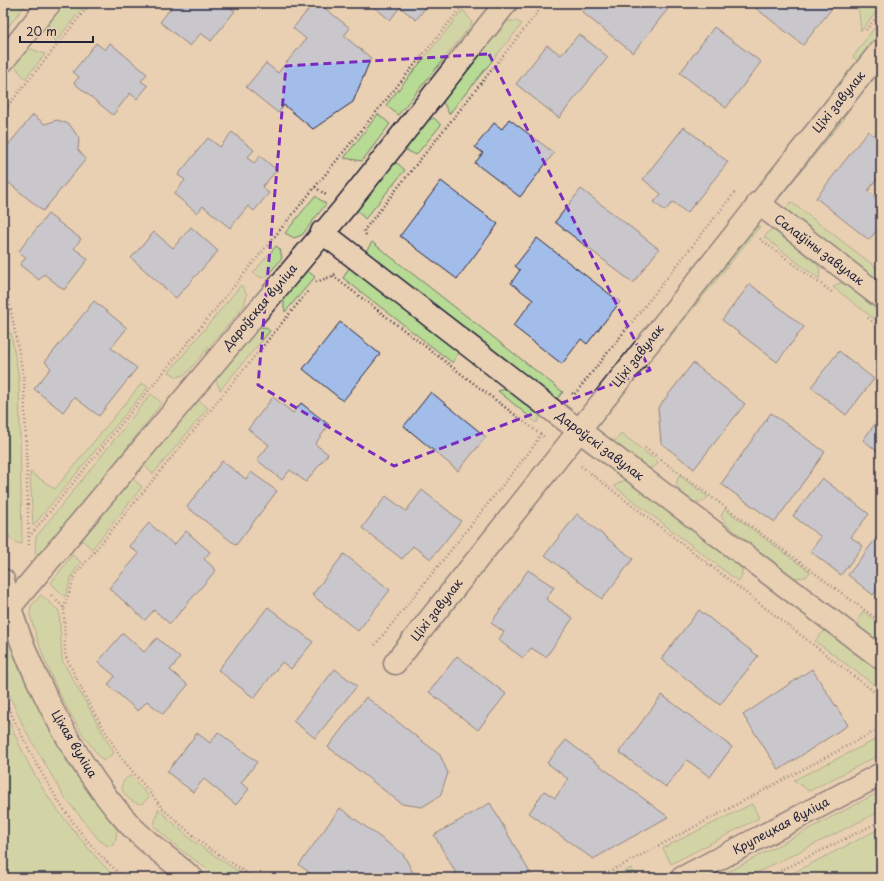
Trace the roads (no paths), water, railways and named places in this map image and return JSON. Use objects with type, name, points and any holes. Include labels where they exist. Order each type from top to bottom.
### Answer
[{"type":"street","points":[[3,61],[50,3]]},
{"type":"street","name":"Дароўская вуліца","points":[[9,608],[322,232],[345,207],[506,3]]},
{"type":"street","name":"Ціхі завулак","points":[[395,663],[758,203],[881,50]]},
{"type":"street","name":"Салаўіны завулак","points":[[758,203],[881,297]]},
{"type":"street","name":"Дароўскі завулак","points":[[322,232],[351,256],[579,430],[881,658]]},
{"type":"street","name":"Ціхая вуліца","points":[[3,580],[9,608],[58,721],[94,778],[130,825],[192,878]]},
{"type":"street","name":"Крупецкая вуліца","points":[[682,878],[881,774]]}]
